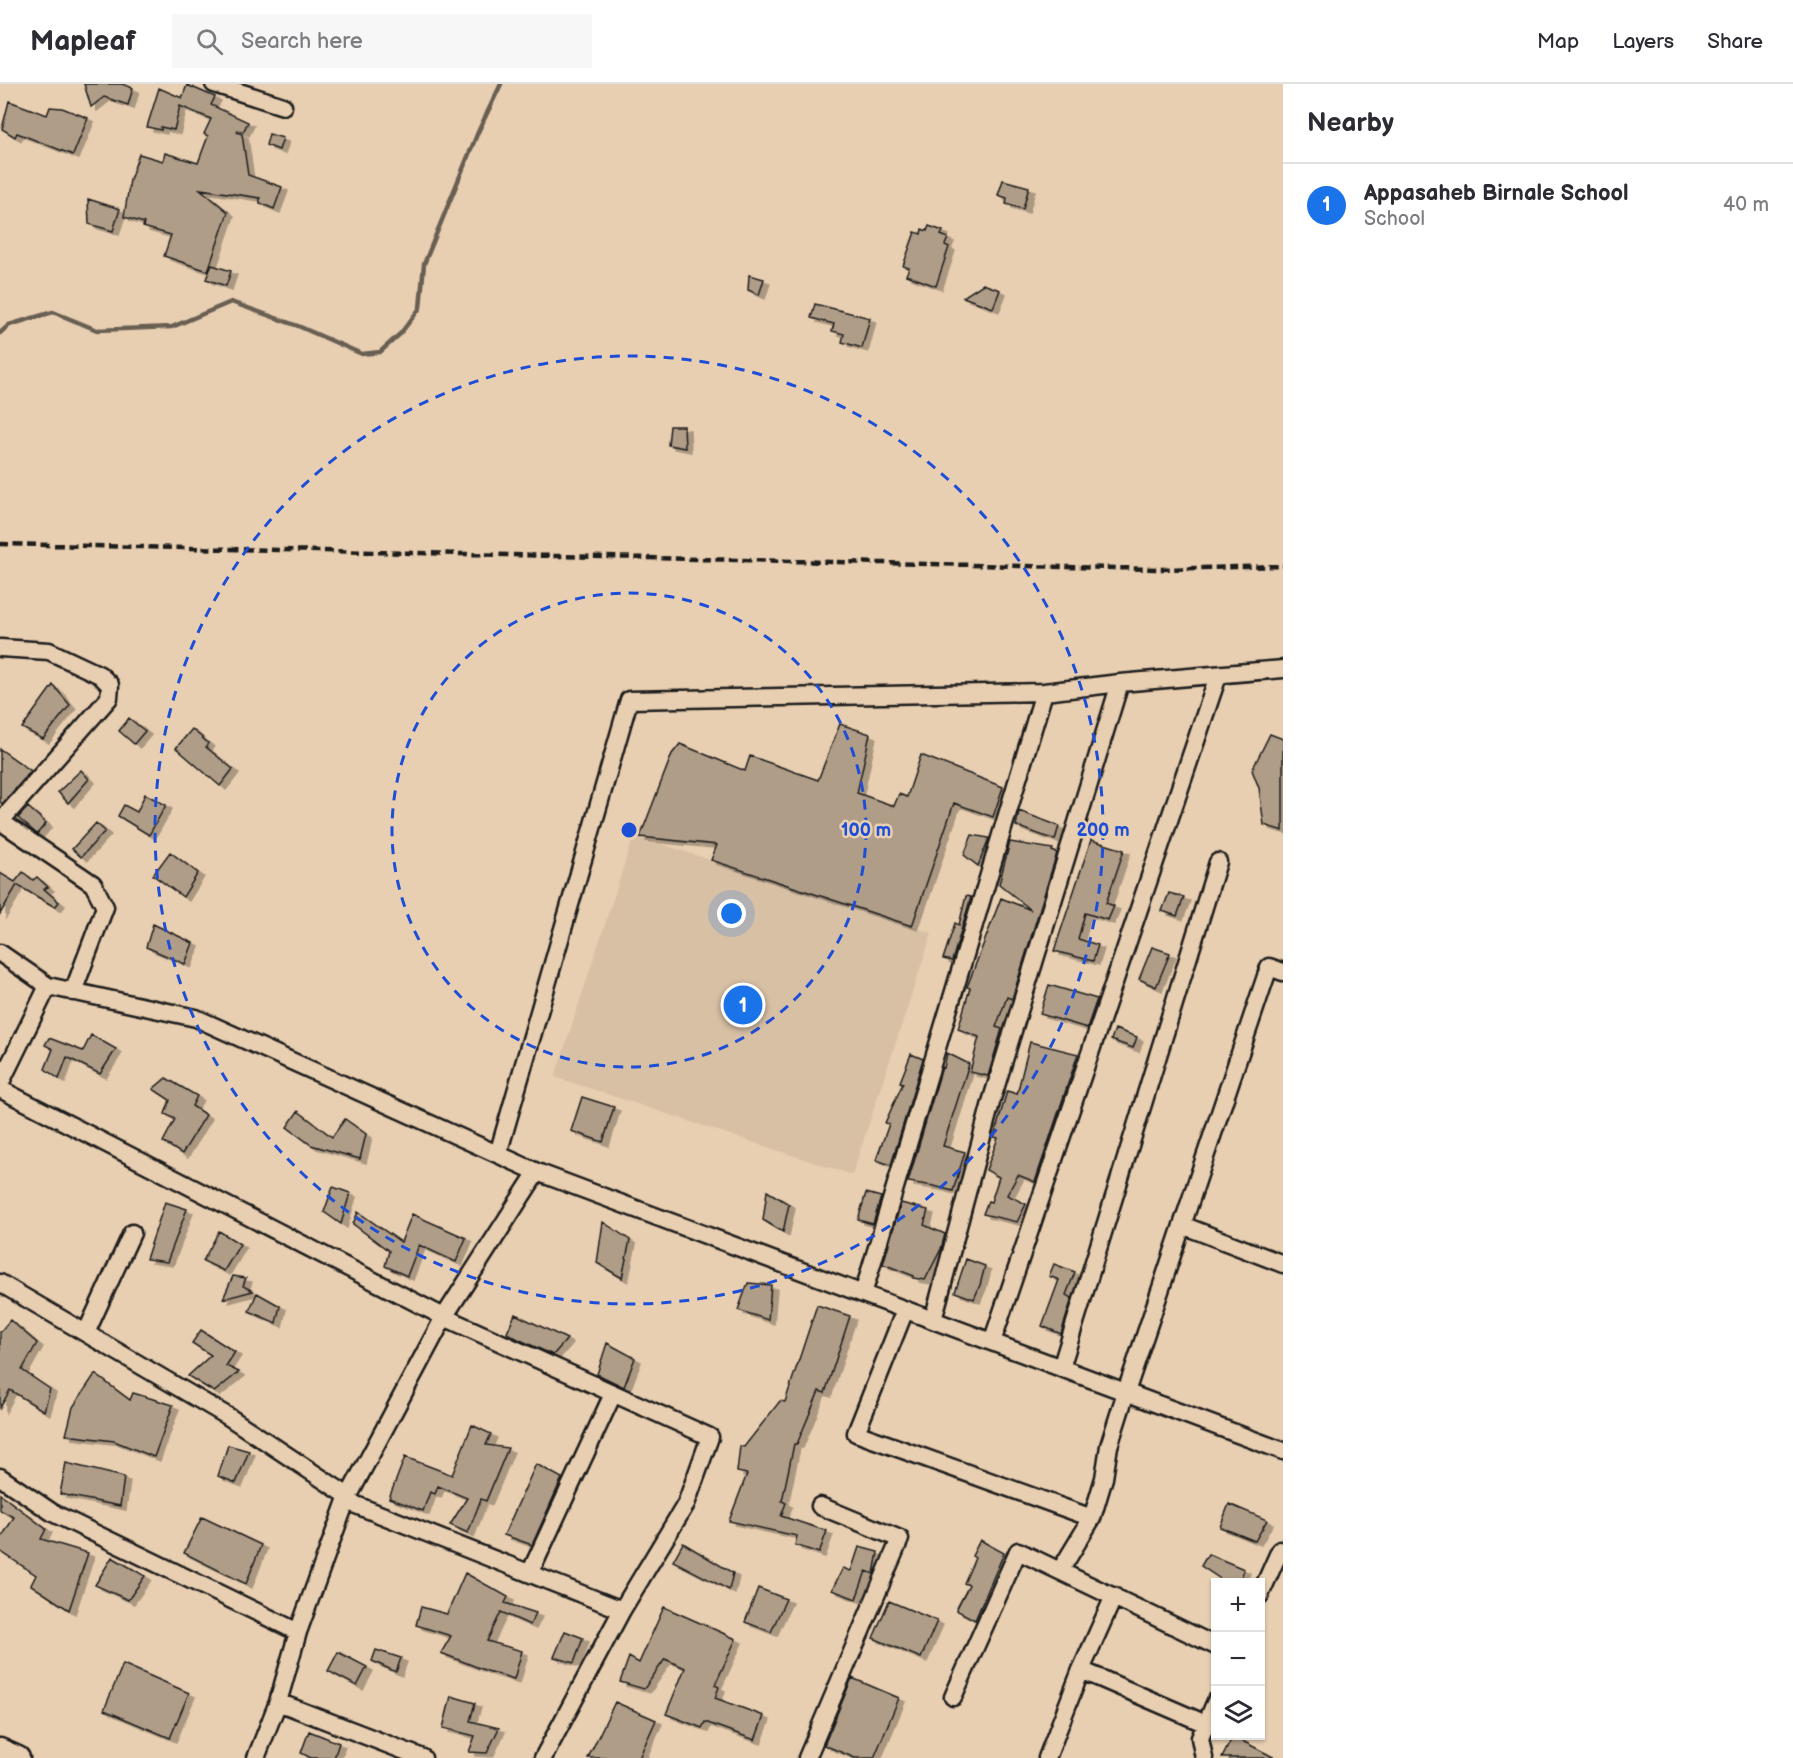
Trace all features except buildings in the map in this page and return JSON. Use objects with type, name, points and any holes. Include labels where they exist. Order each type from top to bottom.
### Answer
[{"type":"main road","points":[[0,1750],[18,1758]]},
{"type":"street","points":[[214,84],[283,106]]},
{"type":"street","points":[[0,648],[49,651],[100,675],[110,684],[109,698],[0,822],[93,884],[105,907],[73,992]]},
{"type":"street","points":[[498,1154],[630,700],[1044,692],[1283,669]]},
{"type":"street","points":[[992,1342],[1218,676]]},
{"type":"street","points":[[933,1320],[992,1099],[1120,683]]},
{"type":"street","points":[[863,1294],[1044,692]]},
{"type":"street","points":[[1061,1368],[1218,862]]},
{"type":"street","points":[[0,953],[48,986],[196,1018],[537,1172],[1283,1451]]},
{"type":"street","points":[[1060,1570],[1092,1518],[1104,1478],[1109,1446],[1126,1392],[1269,967],[1283,972]]},
{"type":"street","points":[[0,1084],[48,986]]},
{"type":"street","points":[[0,1089],[444,1317],[710,1437],[686,1504],[622,1610],[543,1758]]},
{"type":"street","points":[[256,1758],[278,1702],[298,1632],[347,1498],[444,1317],[537,1172]]},
{"type":"street","points":[[1182,1225],[1283,1264]]},
{"type":"street","points":[[86,1333],[132,1233]]},
{"type":"street","points":[[0,1283],[166,1378],[229,1417],[347,1498],[622,1610]]},
{"type":"street","points":[[905,1310],[856,1433],[1092,1518]]},
{"type":"street","points":[[530,1573],[613,1394]]},
{"type":"street","points":[[0,1477],[52,1513],[298,1632]]},
{"type":"street","points":[[807,1758],[900,1539],[820,1506]]},
{"type":"street","points":[[1265,1584],[1280,1550],[1283,1551]]},
{"type":"street","points":[[953,1697],[1018,1551],[1211,1644]]},
{"type":"street","points":[[1047,1758],[1081,1670],[1114,1596]]},
{"type":"street","points":[[1081,1670],[1206,1724]]},
{"type":"street","points":[[278,1702],[423,1758]]},
{"type":"street","points":[[1204,1758],[1200,1738],[1211,1711]]},
{"type":"shaded area","points":[[634,835],[932,933],[852,1175],[555,1077]]},
{"type":"waterway","points":[[0,333],[9,325],[53,312],[97,330],[172,327],[231,302],[298,326],[362,354],[380,352],[400,334],[420,308],[424,264],[478,132],[501,84]]},
{"type":"railway","points":[[0,544],[1160,569],[1283,566]]},
{"type":"place","name":"Appasaheb Birnale School","points":[[743,1005]]}]
